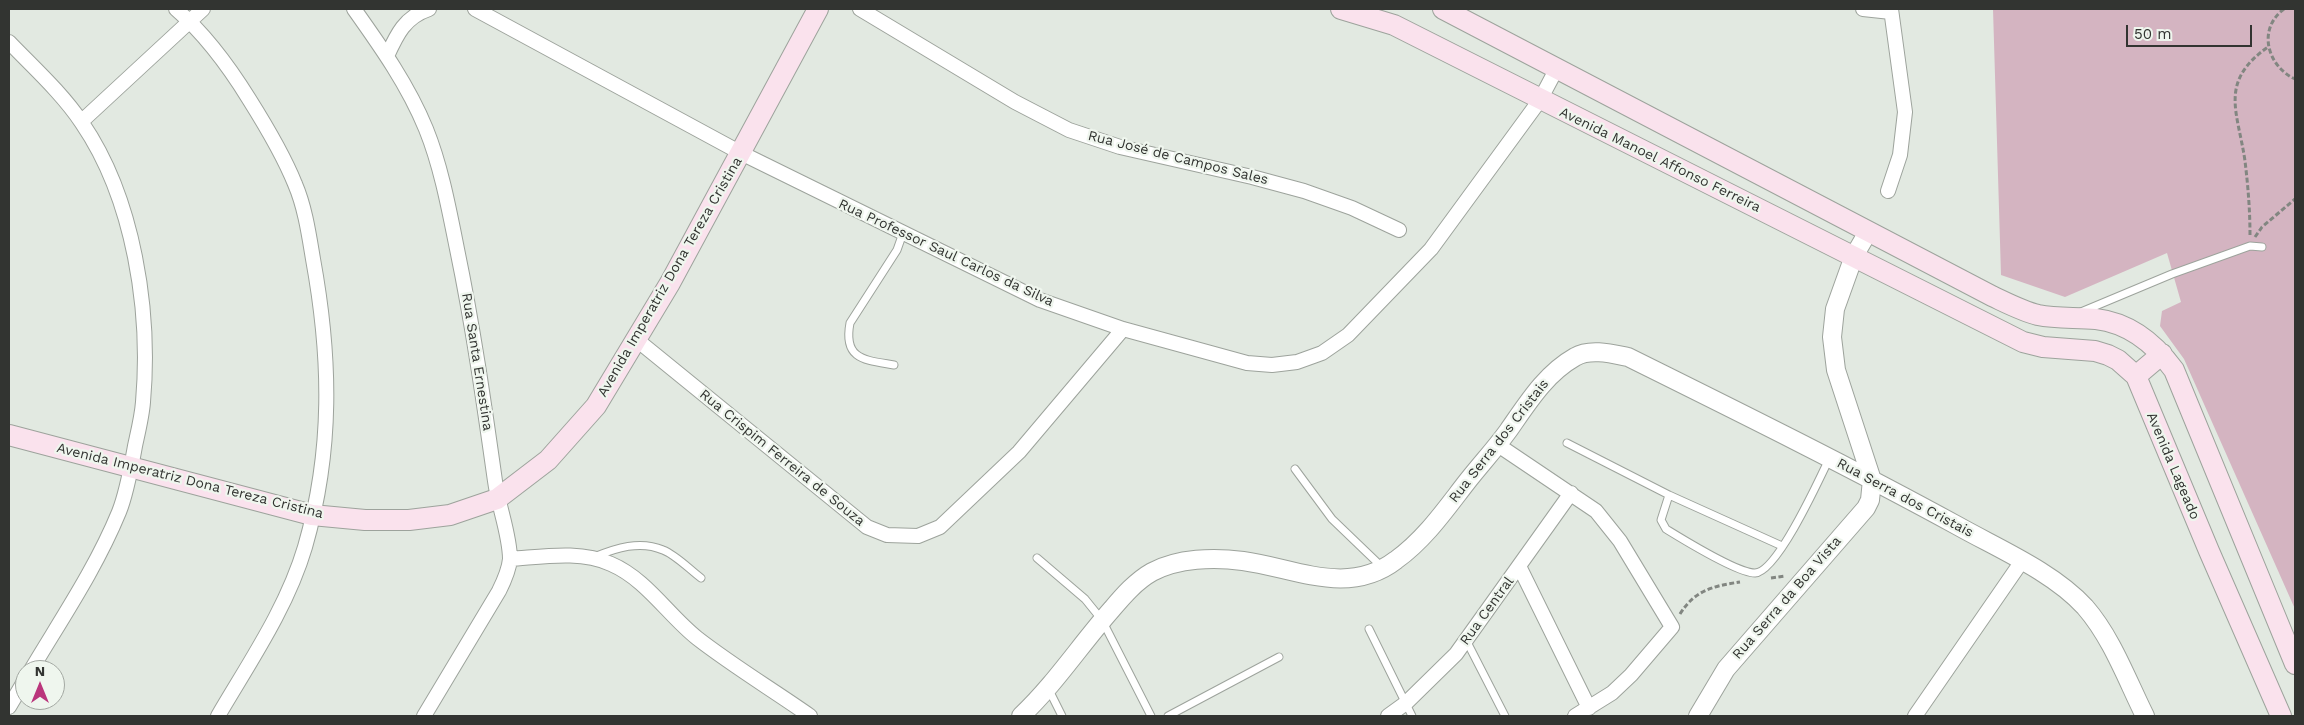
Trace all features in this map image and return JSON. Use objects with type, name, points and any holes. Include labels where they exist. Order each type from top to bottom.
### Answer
[{"type":"main road","name":"Avenida Imperatriz Dona Tereza Cristina","points":[[9,435],[312,515],[365,520],[409,520],[450,515],[498,499],[548,460],[596,406],[637,340],[741,153],[818,9]]},
{"type":"main road","name":"Avenida Manoel Affonso Ferreira","points":[[1341,9],[1394,25],[1540,100],[1854,256],[1976,320]]},
{"type":"main road","points":[[1443,9],[1992,296],[2039,315],[2095,319],[2122,326],[2146,340],[2162,354],[2174,370],[2295,664]]},
{"type":"main road","name":"Avenida Lageado","points":[[1976,320],[2023,342],[2062,350],[2095,351],[2108,355],[2118,360],[2136,376],[2208,551],[2281,716]]},
{"type":"main road","points":[[2136,376],[2162,354]]},
{"type":"street","points":[[176,9],[214,47],[271,134],[296,185],[308,232],[322,305],[326,370],[326,432],[323,471],[304,548],[291,583],[267,631],[218,716]]},
{"type":"street","points":[[82,121],[203,9]]},
{"type":"street","name":"Rua Santa Ernestina","points":[[354,9],[387,56],[412,99],[427,130],[451,218],[467,299],[498,499],[510,559],[506,577],[499,591],[424,716]]},
{"type":"street","points":[[387,56],[398,30],[417,13],[429,9]]},
{"type":"street","name":"Rua Professor Saul Carlos da Silva","points":[[475,9],[741,153],[1040,300],[1123,329],[1248,363],[1272,365],[1297,362],[1322,353],[1348,335],[1431,249],[1540,100],[1557,68]]},
{"type":"street","name":"Rua José de Campos Sales","points":[[860,9],[1015,102],[1069,130],[1120,147],[1252,177],[1304,191],[1352,208],[1400,230]]},
{"type":"street","points":[[1863,9],[1891,10],[1905,112],[1900,155],[1888,191]]},
{"type":"street","points":[[9,42],[82,121],[100,152],[122,209],[136,261],[143,312],[143,402],[131,467],[120,510],[101,553],[37,660]]},
{"type":"street","points":[[1868,232],[1854,256],[1835,309],[1832,337],[1836,370],[1872,480]]},
{"type":"street","name":"Rua Crispim Ferreira de Souza","points":[[637,340],[866,527],[887,535],[918,536],[940,526],[1019,452],[1123,329]]},
{"type":"street","name":"Rua Serra dos Cristais","points":[[1021,716],[1048,687],[1127,592],[1150,573],[1182,562],[1209,560],[1242,561],[1321,579],[1346,579],[1383,569],[1395,562],[1427,533],[1498,445],[1546,379],[1576,355],[1600,352],[1628,357],[1829,458],[2022,561],[2062,586],[2084,607],[2104,632],[2144,716]]},
{"type":"street","points":[[1498,445],[1572,493],[1596,511],[1620,541],[1672,627],[1631,675],[1612,693],[1575,716]]},
{"type":"street","name":"Rua Serra da Boa Vista","points":[[1698,716],[1726,669],[1866,508],[1870,500],[1872,480]]},
{"type":"street","name":"Rua Central","points":[[1388,716],[1406,703],[1456,654],[1572,493]]},
{"type":"street","points":[[510,559],[562,556],[592,558],[612,564],[635,578],[675,620],[698,639],[810,716]]},
{"type":"street","points":[[1915,716],[2022,561]]},
{"type":"street","points":[[1519,566],[1589,708]]},
{"type":"lane","points":[[894,365],[861,359],[851,349],[848,336],[850,323],[896,250],[903,233]]},
{"type":"lane","points":[[2065,318],[2172,274],[2250,246],[2262,247]]},
{"type":"lane","points":[[1566,443],[1669,495],[1782,546]]},
{"type":"lane","points":[[1669,495],[1661,520],[1666,529],[1736,568],[1755,573],[1771,564],[1794,529],[1829,458]]},
{"type":"lane","points":[[1295,470],[1332,519],[1383,569]]},
{"type":"lane","points":[[592,558],[614,549],[639,544],[664,550],[701,578]]},
{"type":"lane","points":[[1037,558],[1085,599],[1102,620],[1151,716]]},
{"type":"lane","points":[[1369,629],[1412,716]]},
{"type":"lane","points":[[1466,640],[1505,716]]},
{"type":"lane","points":[[1168,716],[1279,657]]},
{"type":"lane","points":[[1048,687],[1062,716]]},
{"type":"path","points":[[2284,9],[2273,21],[2268,34],[2268,47],[2277,67],[2295,79]]},
{"type":"path","points":[[2250,246],[2250,217],[2244,160],[2234,105],[2238,81],[2250,60],[2268,47]]},
{"type":"path","points":[[2250,246],[2262,226],[2295,199]]},
{"type":"path","points":[[1764,579],[1809,574]]},
{"type":"path","points":[[1672,627],[1688,601],[1704,590],[1746,581]]},
{"type":"shaded area","points":[[1993,9],[2295,9],[2295,609],[2184,359],[2160,326],[2162,311],[2181,302],[2167,253],[2065,297],[2001,275]]}]
